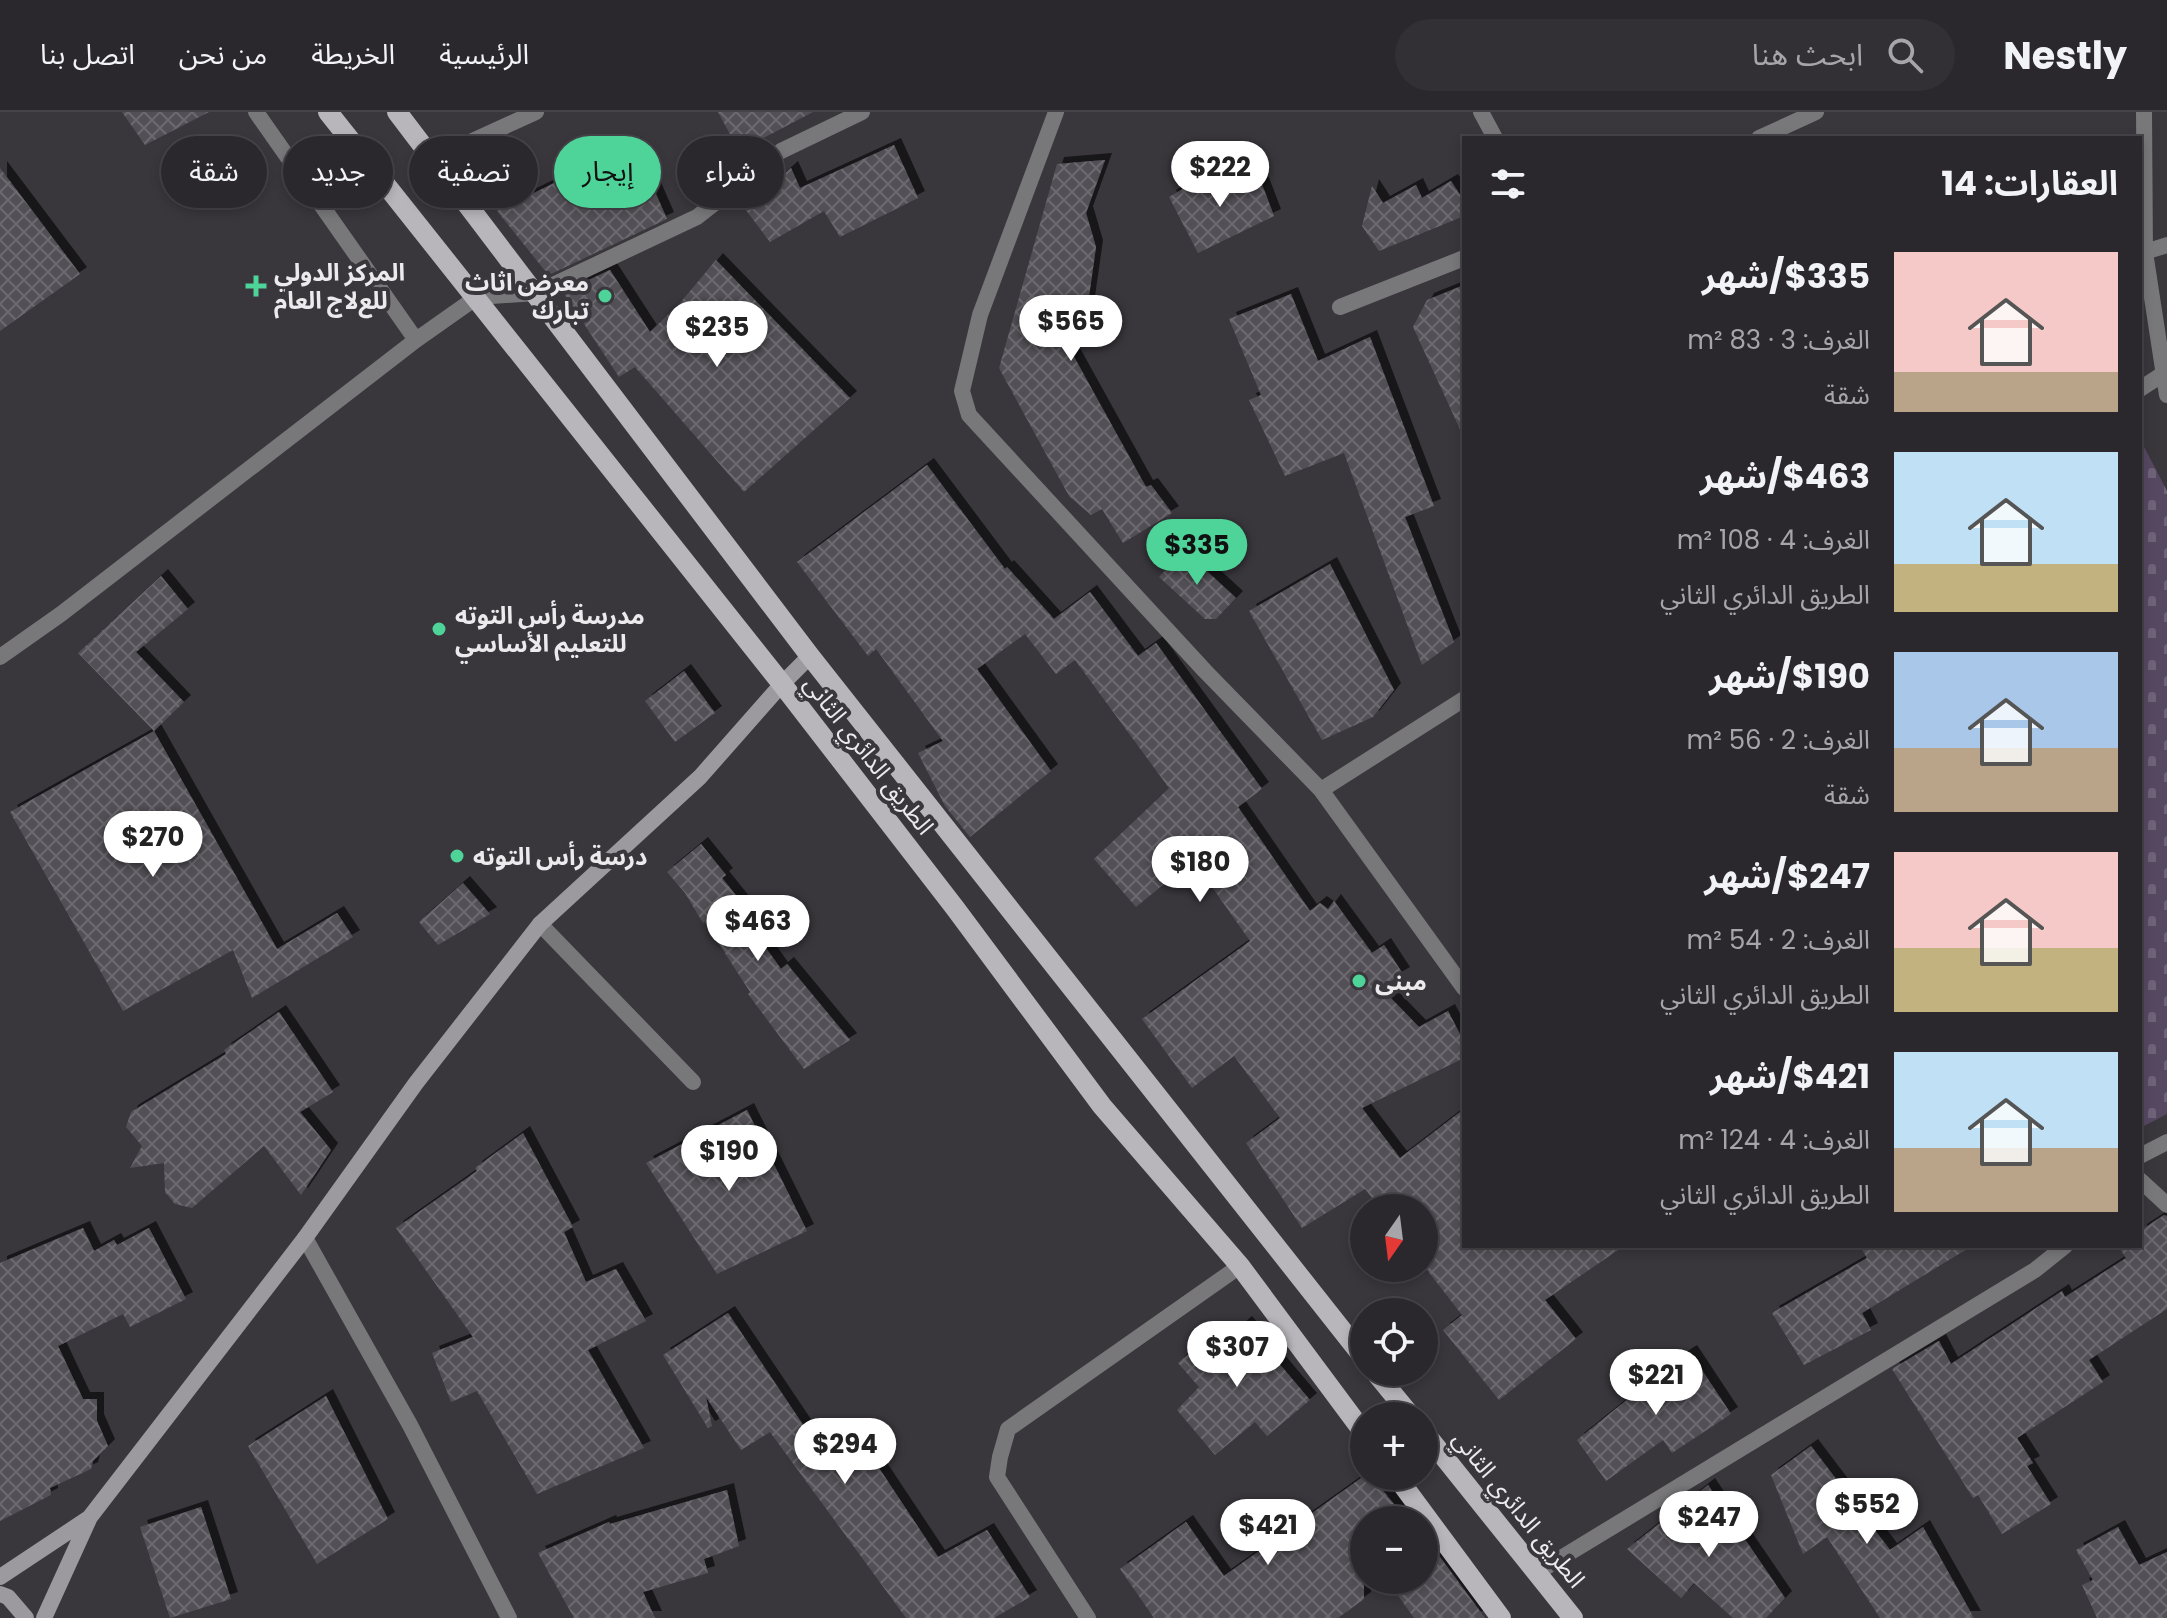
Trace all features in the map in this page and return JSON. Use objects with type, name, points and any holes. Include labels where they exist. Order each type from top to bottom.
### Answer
[{"type":"main road","name":"الطريق الدائري الثاني","points":[[328,112],[782,684],[955,908],[1102,1106],[1240,1266],[1350,1414]]},
{"type":"main road","name":"الطريق الدائري الثاني","points":[[397,112],[415,136]]},
{"type":"main road","name":"الطريق الدائري الثاني","points":[[471,208],[810,656],[1350,1340]]},
{"type":"main road","points":[[1386,1386],[1400,1402]]},
{"type":"main road","name":"الطريق الدائري الثاني","points":[[1438,1449],[1573,1618]]},
{"type":"main road","points":[[1406,1490],[1501,1618]]},
{"type":"street","points":[[256,112],[416,340]]},
{"type":"street","points":[[483,136],[536,112]]},
{"type":"street","points":[[0,657],[73,605],[416,340],[477,297],[536,293],[697,217],[781,151],[862,112]]},
{"type":"street","points":[[1056,112],[980,315],[962,391],[969,415],[1205,671],[1321,790],[1462,985]]},
{"type":"street","points":[[1481,112],[1494,136]]},
{"type":"street","points":[[2144,112],[2145,252],[2167,395]]},
{"type":"street","points":[[1763,136],[1806,115]]},
{"type":"street","points":[[2145,252],[2167,245]]},
{"type":"street","points":[[1340,307],[1462,259]]},
{"type":"street","points":[[2142,388],[2163,374]]},
{"type":"street","points":[[44,1618],[90,1517],[305,1238],[416,1083],[540,924],[700,777],[810,656]]},
{"type":"street","points":[[1321,790],[1462,700]]},
{"type":"street","points":[[540,924],[693,1082]]},
{"type":"street","points":[[2142,1155],[2167,1142]]},
{"type":"street","points":[[2142,1182],[2167,1205]]},
{"type":"street","points":[[305,1238],[410,1425],[509,1618]]},
{"type":"street","points":[[1538,1572],[2035,1270],[2062,1248]]},
{"type":"street","points":[[1088,1618],[997,1477],[1008,1429],[1240,1266]]},
{"type":"street","points":[[0,1577],[90,1517]]},
{"type":"street","points":[[0,1594],[8,1597],[26,1618]]},
{"type":"green space","points":[[2142,443],[2167,491],[2167,1114],[2142,1127]]},
{"type":"building","points":[[122,112],[209,112],[161,136],[145,145]]},
{"type":"building","points":[[718,112],[813,112],[767,136],[731,136]]},
{"type":"building","points":[[894,145],[918,198],[840,237],[824,211],[770,242],[745,209],[784,208],[784,174],[791,168],[800,188]]},
{"type":"building","points":[[1105,160],[1086,213],[1096,247],[1083,338],[1068,346],[1146,487],[1151,485],[1172,513],[1123,543],[1102,509],[1091,515],[1069,496],[999,368],[1057,164]]},
{"type":"building","points":[[0,168],[80,274],[0,331]]},
{"type":"building","points":[[1218,168],[1233,190],[1258,174],[1274,216],[1198,253],[1169,197]]},
{"type":"building","points":[[1451,181],[1462,198],[1462,217],[1379,251],[1362,226],[1372,186],[1383,203],[1416,185],[1422,198]]},
{"type":"building","points":[[554,183],[554,208],[661,208],[661,205],[667,219],[551,274],[546,272],[497,211],[503,208],[538,208],[538,191]]},
{"type":"building","points":[[716,260],[850,398],[744,492],[635,367],[619,377],[563,292],[610,270],[650,332],[680,303]]},
{"type":"building","points":[[1462,286],[1462,434],[1413,327],[1427,300]]},
{"type":"building","points":[[1291,294],[1318,361],[1370,337],[1434,506],[1405,517],[1454,642],[1422,665],[1344,453],[1285,476],[1249,400],[1261,395],[1229,319]]},
{"type":"building","points":[[927,465],[1005,569],[1007,567],[1054,619],[1090,592],[1138,656],[1156,643],[1262,789],[1238,807],[1310,911],[1320,903],[1328,909],[1334,901],[1372,953],[1384,945],[1403,974],[1380,987],[1419,1027],[1448,1011],[1462,1038],[1462,1059],[1362,1108],[1400,1158],[1462,1111],[1462,1248],[1621,1248],[1545,1300],[1576,1339],[1499,1400],[1443,1330],[1462,1315],[1436,1282],[1438,1194],[1369,1194],[1365,1189],[1350,1194],[1350,1198],[1302,1228],[1246,1143],[1280,1118],[1234,1056],[1192,1088],[1142,1019],[1250,941],[1193,860],[1136,907],[1094,859],[1169,788],[1075,660],[1056,674],[1025,634],[977,669],[1051,771],[970,837],[945,806],[918,753],[943,741],[876,649],[868,656],[797,562]]},
{"type":"building","points":[[1184,550],[1236,598],[1216,619],[1205,619],[1159,577]]},
{"type":"building","points":[[1330,564],[1394,690],[1373,717],[1322,740],[1249,611]]},
{"type":"building","points":[[161,576],[188,609],[136,652],[184,702],[154,731],[78,653]]},
{"type":"building","points":[[684,671],[715,713],[675,742],[645,701]]},
{"type":"building","points":[[154,731],[277,949],[337,913],[353,937],[252,998],[233,950],[123,1011],[10,812]]},
{"type":"building","points":[[701,844],[726,875],[722,878],[747,909],[741,913],[781,969],[787,964],[850,1040],[804,1069],[748,994],[750,992],[705,922],[667,872]]},
{"type":"building","points":[[463,883],[490,914],[438,945],[419,922]]},
{"type":"building","points":[[279,1012],[333,1092],[300,1112],[331,1150],[301,1195],[264,1146],[192,1208],[175,1204],[165,1192],[164,1163],[130,1168],[142,1146],[126,1127],[131,1112],[226,1054],[224,1050]]},
{"type":"building","points":[[747,1110],[807,1231],[717,1274],[646,1163]]},
{"type":"building","points":[[523,1133],[573,1227],[564,1232],[586,1282],[616,1269],[646,1321],[588,1350],[644,1448],[537,1494],[477,1391],[451,1402],[432,1353],[473,1337],[396,1228],[477,1171],[475,1168]]},
{"type":"building","points":[[2167,1216],[2167,1309],[2089,1360],[2103,1382],[2017,1438],[2033,1463],[2027,1466],[2051,1504],[2002,1534],[1978,1495],[1973,1498],[1892,1369],[1939,1341],[1951,1364],[2062,1291],[2065,1297],[2126,1258],[2119,1248],[2142,1248],[2142,1230]]},
{"type":"building","points":[[83,1228],[94,1251],[114,1240],[117,1245],[149,1228],[186,1299],[130,1327],[123,1314],[58,1346],[83,1399],[97,1399],[97,1421],[108,1446],[93,1461],[91,1469],[50,1488],[51,1495],[0,1521],[0,1263]]},
{"type":"building","points":[[1861,1248],[1969,1248],[1862,1313],[1871,1330],[1804,1365],[1772,1313],[1867,1258]]},
{"type":"building","points":[[728,1313],[822,1453],[855,1432],[938,1557],[987,1530],[1030,1597],[994,1618],[906,1618],[770,1432],[741,1450],[706,1397],[712,1426],[708,1428],[663,1355]]},
{"type":"building","points":[[1245,1323],[1310,1400],[1267,1436],[1255,1422],[1215,1455],[1177,1410],[1199,1387],[1178,1363],[1210,1336],[1218,1346]]},
{"type":"building","points":[[1690,1352],[1731,1414],[1672,1453],[1663,1440],[1606,1481],[1577,1440],[1633,1395],[1630,1391]]},
{"type":"building","points":[[326,1396],[388,1519],[317,1564],[248,1446]]},
{"type":"building","points":[[1811,1446],[1890,1550],[1923,1527],[1974,1618],[1880,1618],[1827,1537],[1803,1554],[1771,1475]]},
{"type":"building","points":[[1708,1485],[1785,1598],[1766,1618],[1733,1618],[1694,1583],[1681,1598],[1627,1549]]},
{"type":"building","points":[[1350,1486],[1350,1490],[1382,1490],[1396,1506],[1350,1506],[1350,1594],[1364,1594],[1364,1599],[1338,1618],[1154,1618],[1120,1569],[1186,1522],[1224,1576]]},
{"type":"building","points":[[727,1490],[739,1546],[704,1559],[708,1573],[643,1592],[655,1618],[574,1618],[538,1553],[609,1522]]},
{"type":"building","points":[[201,1507],[231,1599],[170,1618],[140,1527]]},
{"type":"building","points":[[2118,1527],[2139,1565],[2167,1552],[2167,1618],[2097,1618],[2082,1585],[2093,1580],[2076,1550]]},
{"type":"building","points":[[1438,1554],[1485,1618],[1414,1618],[1397,1594],[1438,1594]]},
{"type":"place","name":"المركز الدولي للعﻻج العام","points":[[256,286]]},
{"type":"place","name":"معرض اثاث تبارك","points":[[605,296]]},
{"type":"place","name":"مدرسة رأس التوته للتعليم الأساسي","points":[[439,629]]},
{"type":"place","name":"درسة رأس التوته","points":[[457,856]]},
{"type":"place","name":"مبنى","points":[[1359,981]]}]
